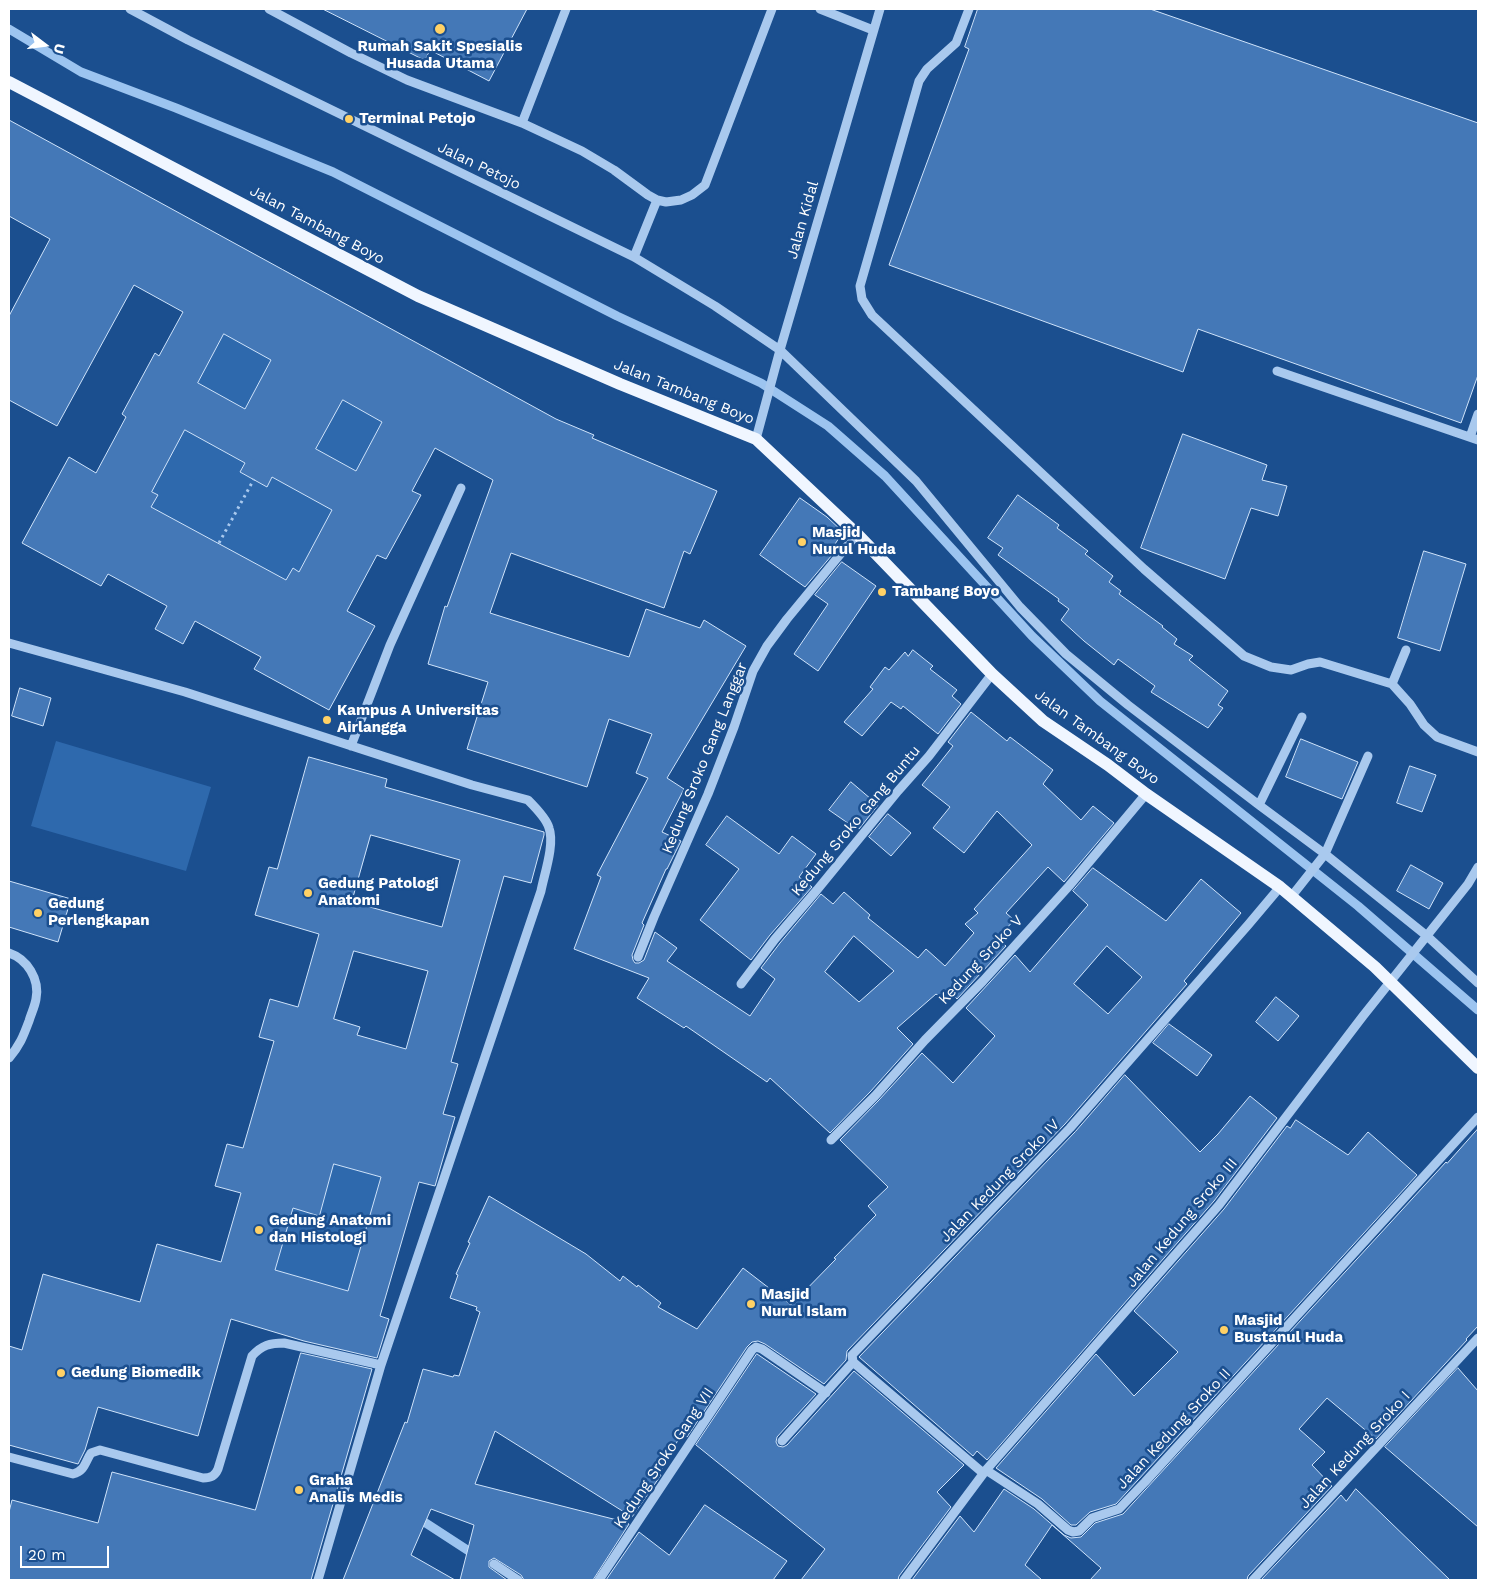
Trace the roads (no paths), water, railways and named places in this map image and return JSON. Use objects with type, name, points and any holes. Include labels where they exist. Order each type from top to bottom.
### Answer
[{"type":"main road","name":"Jalan Tambang Boyo","points":[[9,82],[418,296],[620,384],[756,439],[857,534],[992,674],[1043,721],[1280,887],[1294,893],[1391,982],[1478,1068]]},
{"type":"street","name":"Jalan Petojo","points":[[130,9],[188,40],[634,257],[715,306],[780,350],[916,481],[1020,608],[1066,654],[1128,705],[1326,854],[1478,983]]},
{"type":"street","points":[[269,9],[351,53],[407,80],[522,123],[582,151],[614,170],[648,195],[666,202],[681,200],[692,195],[705,185],[772,9]]},
{"type":"street","points":[[522,123],[566,9]]},
{"type":"street","points":[[820,9],[873,30]]},
{"type":"street","name":"Jalan Kidal","points":[[756,439],[780,350],[880,9]]},
{"type":"street","points":[[969,9],[956,43],[927,69],[919,82],[860,286],[862,299],[872,315],[1144,568],[1244,656],[1271,667],[1291,670],[1320,662],[1392,684],[1410,704],[1424,725],[1437,737],[1478,752]]},
{"type":"street","points":[[634,257],[657,200]]},
{"type":"street","points":[[1277,371],[1474,438],[1478,414]]},
{"type":"street","points":[[351,746],[390,645],[461,488]]},
{"type":"street","name":"Kedung Sroko Gang Langgar","points":[[638,957],[708,794],[753,671],[767,646],[782,626],[857,534]]},
{"type":"street","points":[[9,643],[185,692],[472,785],[528,800],[539,812],[549,828],[550,846],[541,892],[381,1365],[318,1580]]},
{"type":"street","points":[[1392,684],[1406,650]]},
{"type":"street","name":"Kedung Sroko Gang Buntu","points":[[741,984],[775,939],[929,756],[992,674]]},
{"type":"street","points":[[1259,805],[1302,717]]},
{"type":"street","points":[[1294,893],[1326,854],[1368,756]]},
{"type":"street","name":"Kedung Sroko V","points":[[832,1140],[983,981],[1069,886],[1146,794]]},
{"type":"street","name":"Jalan Kedung Sroko III","points":[[904,1580],[984,1471],[1219,1205],[1357,1024],[1468,884],[1478,867]]},
{"type":"street","name":"Jalan Kedung Sroko IV","points":[[782,1441],[853,1362],[852,1354],[854,1351],[1070,1128],[1280,887]]},
{"type":"street","points":[[9,953],[16,955],[26,964],[35,979],[37,997],[20,1045],[9,1058]]},
{"type":"street","name":"Jalan Kedung Sroko II","points":[[984,1471],[1038,1504],[1068,1530],[1073,1532],[1079,1531],[1092,1518],[1119,1509],[1478,1116]]},
{"type":"street","name":"Jalan Kedung Sroko I","points":[[1253,1580],[1478,1338]]},
{"type":"street","points":[[9,1457],[73,1474],[83,1469],[91,1453],[100,1450],[209,1478],[218,1469],[252,1356],[260,1347],[271,1342],[284,1343],[381,1365]]},
{"type":"street","name":"Kedung Sroko Gang VII","points":[[599,1580],[752,1350],[756,1347],[762,1349],[826,1393]]},
{"type":"street","points":[[853,1362],[984,1471]]},
{"type":"street","points":[[494,1564],[518,1580]]},
{"type":"waterway","points":[[9,29],[81,72],[176,108],[333,172],[617,316],[761,383],[828,426],[885,476],[1032,636],[1100,701],[1358,906],[1478,1010]]},
{"type":"waterway","points":[[415,1516],[478,1557]]},
{"type":"place","name":"Rumah Sakit Spesialis Husada Utama","points":[[440,29]]},
{"type":"place","name":"Terminal Petojo","points":[[349,119]]},
{"type":"place","name":"Masjid Nurul Huda","points":[[802,542]]},
{"type":"place","name":"Tambang Boyo","points":[[882,592]]},
{"type":"place","name":"Kampus A Universitas Airlangga","points":[[327,720]]},
{"type":"place","name":"Gedung Patologi Anatomi","points":[[308,893]]},
{"type":"place","name":"Gedung Perlengkapan","points":[[38,913]]},
{"type":"place","name":"Gedung Anatomi dan Histologi","points":[[259,1230]]},
{"type":"place","name":"Masjid Nurul Islam","points":[[751,1304]]},
{"type":"place","name":"Masjid Bustanul Huda","points":[[1224,1330]]},
{"type":"place","name":"Gedung Biomedik","points":[[61,1373]]},
{"type":"place","name":"Graha Analis Medis","points":[[299,1490]]}]
